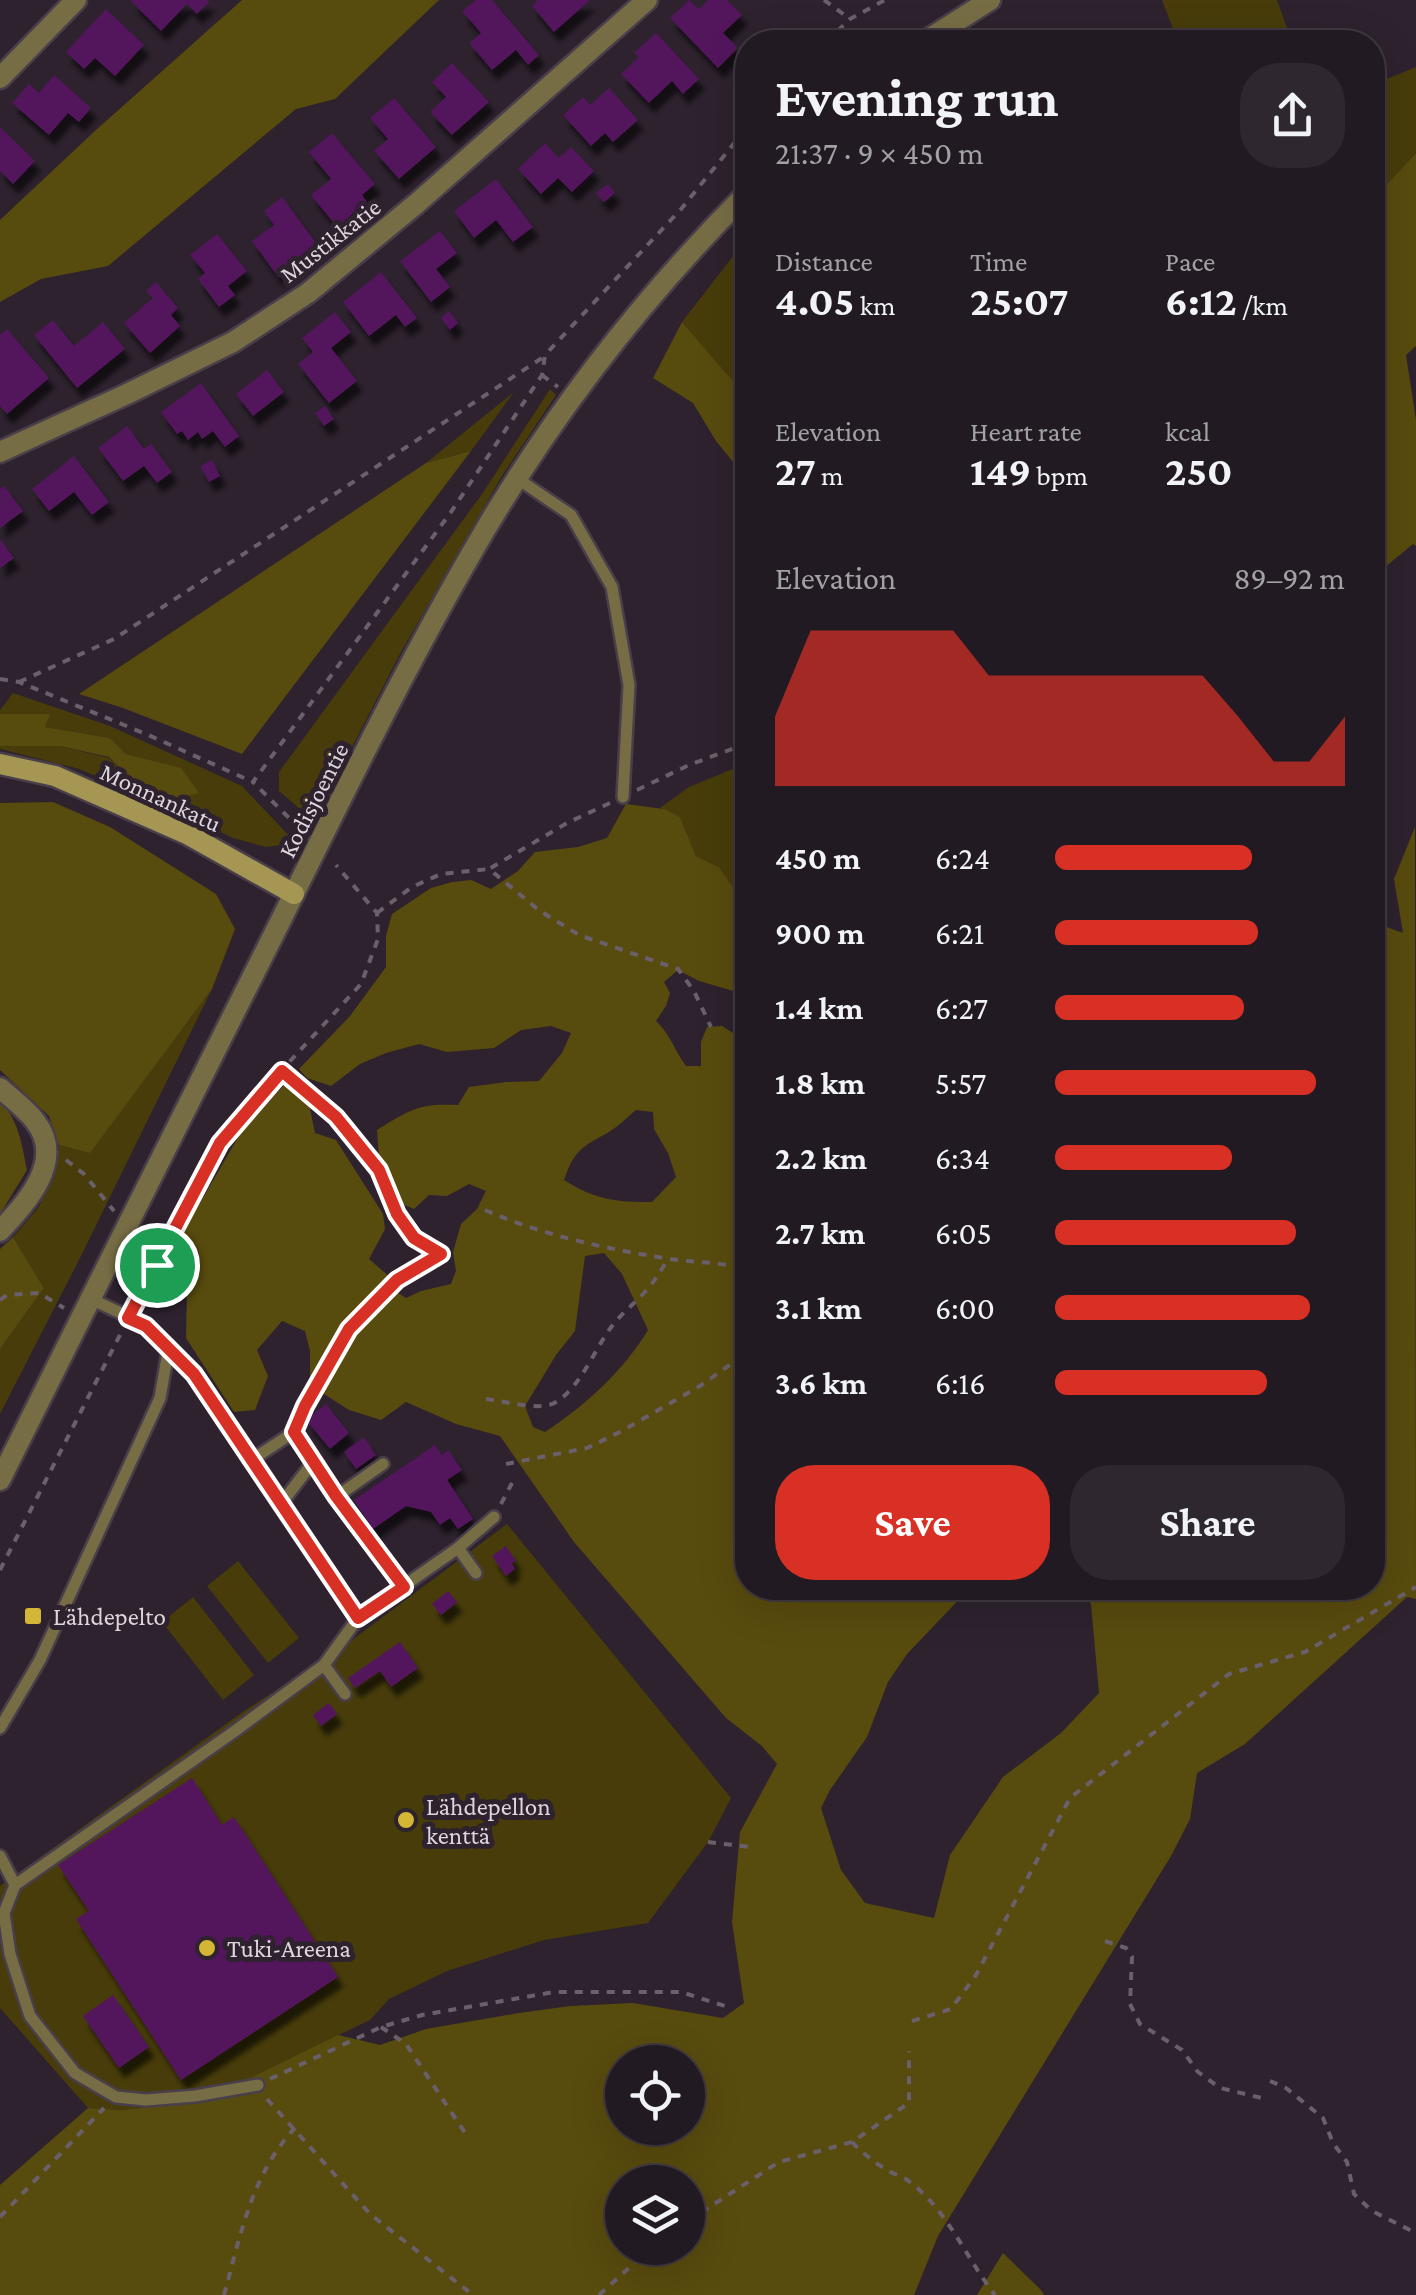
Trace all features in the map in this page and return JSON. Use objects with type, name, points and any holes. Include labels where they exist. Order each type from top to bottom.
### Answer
[{"type":"main road","name":"Monnankatu","points":[[0,764],[55,776],[187,834],[294,894]]},
{"type":"street","points":[[0,78],[76,0]]},
{"type":"street","name":"Mustikkatie","points":[[0,452],[233,342],[308,293],[416,204],[646,0]]},
{"type":"street","points":[[943,30],[990,0]]},
{"type":"street","name":"Kodisjoentie","points":[[0,1480],[402,678],[489,524],[607,353],[735,206]]},
{"type":"street","points":[[0,1088],[36,1122],[47,1145],[46,1166],[34,1189],[0,1231]]},
{"type":"lane","points":[[518,480],[571,515],[612,587],[629,685],[623,797]]},
{"type":"lane","points":[[252,1458],[294,1432],[349,1329],[397,1280],[441,1254]]},
{"type":"lane","points":[[86,1309],[146,1326],[194,1374],[358,1618]]},
{"type":"lane","points":[[0,1728],[40,1660],[160,1398],[169,1346]]},
{"type":"lane","points":[[294,1432],[404,1587]]},
{"type":"lane","points":[[281,1504],[313,1462]]},
{"type":"lane","points":[[336,1496],[383,1464]]},
{"type":"lane","points":[[258,2085],[146,2100],[116,2096],[75,2073],[30,2016],[10,1954],[4,1914],[15,1885],[324,1665],[358,1618],[458,1548],[494,1516]]},
{"type":"lane","points":[[458,1548],[476,1573]]},
{"type":"lane","points":[[324,1665],[346,1694]]},
{"type":"lane","points":[[0,1856],[15,1885]]},
{"type":"path","points":[[824,0],[850,19]]},
{"type":"path","points":[[839,30],[884,0]]},
{"type":"path","points":[[19,682],[114,639],[545,356],[682,208],[735,142]]},
{"type":"path","points":[[252,782],[451,512],[542,375],[545,356]]},
{"type":"path","points":[[0,679],[19,682],[252,782],[300,829]]},
{"type":"path","points":[[377,913],[412,887],[441,874],[488,868],[567,822],[735,748]]},
{"type":"path","points":[[0,1570],[220,1143],[362,984],[378,938],[377,913],[336,865]]},
{"type":"path","points":[[488,868],[540,911],[580,935],[678,969],[694,991],[711,1027]]},
{"type":"path","points":[[282,1071],[336,1117],[379,1170],[397,1214],[414,1238],[441,1254]]},
{"type":"path","points":[[47,1145],[84,1174],[157,1265]]},
{"type":"path","points":[[486,1210],[545,1233],[668,1259],[735,1266]]},
{"type":"path","points":[[486,1398],[540,1408],[556,1403],[589,1365],[612,1325],[643,1294],[668,1259]]},
{"type":"path","points":[[0,1300],[39,1293],[86,1309]]},
{"type":"path","points":[[506,1464],[586,1448],[700,1386],[735,1361]]},
{"type":"path","points":[[494,1516],[512,1483]]},
{"type":"path","points":[[912,2021],[951,2009],[976,1975],[1070,1798],[1230,1674],[1305,1652],[1416,1588]]},
{"type":"path","points":[[708,1842],[750,1847]]},
{"type":"path","points":[[1104,1941],[1126,1948],[1132,1957],[1130,2004],[1140,2024],[1182,2050],[1198,2072],[1220,2088],[1262,2098]]},
{"type":"path","points":[[472,2295],[370,2214],[270,2104],[258,2085],[382,2028],[422,2015],[554,1992],[681,1992],[731,2008]]},
{"type":"path","points":[[382,2028],[406,2044],[468,2140]]},
{"type":"path","points":[[705,2210],[780,2162],[852,2142],[909,2103],[909,2052]]},
{"type":"path","points":[[1270,2081],[1286,2088],[1322,2118],[1346,2162],[1354,2194],[1372,2211],[1416,2233]]},
{"type":"path","points":[[0,2217],[116,2096]]},
{"type":"path","points":[[224,2295],[242,2224],[275,2149],[294,2128]]},
{"type":"path","points":[[852,2142],[885,2169],[908,2180],[936,2208],[996,2295]]},
{"type":"path","points":[[599,2295],[632,2265]]},
{"type":"shaded area","points":[[242,0],[439,0],[335,99],[296,109],[108,266],[41,279],[0,302],[0,220]]},
{"type":"shaded area","points":[[1162,0],[1277,0],[1288,30],[1173,30]]},
{"type":"shaded area","points":[[1416,67],[1416,153],[1385,186],[1385,80]]},
{"type":"shaded area","points":[[1416,153],[1416,346],[1406,355],[1416,420],[1416,546],[1413,544],[1385,567],[1385,186]]},
{"type":"shaded area","points":[[735,254],[735,383],[682,322]]},
{"type":"shaded area","points":[[682,322],[735,383],[735,464],[693,403],[653,378]]},
{"type":"shaded area","points":[[550,389],[556,395],[502,476],[400,654],[314,821],[279,791],[279,772],[482,494]]},
{"type":"shaded area","points":[[514,392],[471,451],[426,463]]},
{"type":"shaded area","points":[[471,451],[242,754],[79,694],[426,463]]},
{"type":"shaded area","points":[[13,693],[110,726],[242,786],[296,843],[266,847],[233,838],[79,769],[0,749],[60,746],[109,758],[129,778],[181,769],[126,754],[110,738],[44,727],[49,714],[0,714]]},
{"type":"shaded area","points":[[0,714],[50,714],[45,727],[110,738],[126,754],[181,768],[199,793],[177,798],[129,778],[109,757],[60,746],[0,746]]},
{"type":"shaded area","points":[[735,768],[735,890],[719,867],[696,856],[680,817],[660,808],[689,787]]},
{"type":"shaded area","points":[[53,802],[110,827],[216,894],[235,929],[212,989],[90,1153],[59,1145],[49,1116],[0,1070],[0,803]]},
{"type":"shaded area","points":[[626,804],[664,809],[680,817],[696,856],[719,867],[735,890],[735,992],[678,970],[664,982],[670,993],[656,1021],[686,1066],[701,1066],[701,1042],[707,1027],[722,1026],[735,1034],[735,1600],[959,1600],[907,1654],[888,1682],[867,1737],[821,1808],[841,1870],[865,1903],[934,1918],[950,1855],[1003,1777],[1061,1733],[1099,1693],[1088,1600],[1385,1600],[1385,926],[1403,933],[1394,879],[1415,827],[1416,1599],[1407,1597],[1245,1744],[1197,1773],[1190,1819],[1171,1856],[938,2236],[914,2295],[0,2295],[0,2185],[88,2108],[122,2110],[203,2101],[338,2035],[380,2045],[426,2029],[519,2013],[633,2003],[723,2018],[744,2003],[732,1922],[740,1832],[777,1764],[762,1746],[726,1718],[574,1542],[500,1436],[456,1424],[406,1402],[381,1420],[349,1410],[310,1385],[310,1351],[305,1331],[282,1321],[257,1350],[268,1376],[255,1410],[234,1412],[186,1338],[187,1293],[177,1268],[179,1239],[243,1129],[285,1084],[309,1104],[315,1133],[336,1140],[383,1214],[385,1229],[369,1259],[406,1298],[451,1284],[456,1271],[453,1252],[461,1224],[477,1209],[486,1191],[469,1184],[447,1196],[429,1195],[414,1209],[402,1204],[379,1158],[377,1130],[415,1109],[458,1105],[469,1087],[539,1081],[562,1053],[571,1033],[551,1026],[521,1030],[494,1048],[447,1052],[419,1044],[360,1064],[331,1086],[307,1078],[299,1069],[350,1016],[386,967],[386,936],[392,914],[431,888],[452,882],[471,880],[491,889],[518,871],[535,852],[578,847],[607,838]],"holes":[[[636,1110],[653,1112],[654,1129],[676,1177],[652,1202],[606,1198],[564,1180],[581,1150]],[[604,1253],[622,1274],[648,1330],[627,1359],[575,1411],[545,1432],[533,1427],[525,1406],[575,1331],[585,1256]]]},
{"type":"shaded area","points":[[212,989],[0,1414],[0,1349],[44,1288],[13,1237],[38,1208],[54,1177],[59,1145],[90,1152]]},
{"type":"shaded area","points":[[0,1102],[16,1125],[27,1170],[0,1214]]},
{"type":"shaded area","points":[[13,1237],[44,1288],[0,1349],[0,1249]]},
{"type":"shaded area","name":"Lähdepellon kenttä","points":[[507,1524],[731,1798],[708,1842],[648,1923],[544,1940],[447,1971],[389,1999],[370,2020],[203,2101],[122,2110],[88,2108],[0,2008],[0,1886],[247,1709],[336,1652]]},
{"type":"shaded area","points":[[238,1561],[299,1638],[268,1663],[207,1586]]},
{"type":"shaded area","points":[[193,1597],[254,1675],[223,1700],[162,1622]]},
{"type":"shaded area","points":[[1003,2253],[1041,2290],[1044,2295],[977,2295]]},
{"type":"building","points":[[130,0],[209,2],[197,14],[187,4],[161,31]]},
{"type":"building","points":[[476,0],[492,0],[539,55],[528,65],[516,50],[492,70],[469,43],[481,33],[462,11]]},
{"type":"building","points":[[538,0],[590,0],[554,32],[532,6]]},
{"type":"building","points":[[689,0],[699,9],[708,0],[727,0],[742,15],[723,33],[735,45],[735,51],[718,68],[670,18]]},
{"type":"building","points":[[106,9],[144,45],[115,76],[95,58],[84,69],[66,52]]},
{"type":"building","points":[[656,33],[699,79],[683,94],[672,81],[649,103],[621,74],[639,57],[634,53]]},
{"type":"building","points":[[452,63],[489,102],[452,135],[430,112],[446,97],[432,82]]},
{"type":"building","points":[[54,75],[91,108],[79,122],[68,113],[49,135],[12,103],[29,84],[39,93]]},
{"type":"building","points":[[609,88],[638,120],[613,142],[605,133],[591,146],[563,115],[583,97],[590,105]]},
{"type":"building","points":[[394,98],[436,147],[399,179],[374,151],[388,139],[370,118]]},
{"type":"building","points":[[0,127],[35,161],[13,184],[0,171]]},
{"type":"building","points":[[332,133],[375,184],[362,195],[367,202],[337,227],[311,195],[331,179],[309,152]]},
{"type":"building","points":[[545,143],[559,158],[571,147],[594,171],[572,192],[558,178],[541,194],[518,169]]},
{"type":"building","points":[[496,179],[533,227],[513,242],[496,220],[474,238],[454,211]]},
{"type":"building","points":[[608,184],[615,193],[604,202],[596,193]]},
{"type":"building","points":[[282,197],[319,247],[278,277],[252,241],[274,225],[264,211]]},
{"type":"building","points":[[440,231],[457,253],[436,269],[450,287],[431,302],[400,261]]},
{"type":"building","points":[[217,234],[247,271],[228,286],[235,295],[219,307],[198,279],[205,273],[190,255]]},
{"type":"building","points":[[381,272],[417,318],[405,327],[396,315],[369,336],[343,302]]},
{"type":"building","points":[[156,282],[178,308],[171,315],[180,326],[150,353],[124,323],[153,298],[146,291]]},
{"type":"building","points":[[449,311],[458,323],[450,330],[441,318]]},
{"type":"building","points":[[335,312],[351,332],[331,348],[357,381],[329,403],[298,364],[313,352],[302,338]]},
{"type":"building","points":[[53,320],[74,346],[103,322],[125,349],[77,388],[34,335]]},
{"type":"building","points":[[7,329],[49,378],[7,414],[0,406],[0,335]]},
{"type":"building","points":[[267,370],[284,392],[253,416],[236,394]]},
{"type":"building","points":[[201,383],[239,436],[225,447],[213,431],[202,439],[198,432],[188,440],[182,431],[177,434],[161,412]]},
{"type":"building","points":[[325,406],[334,419],[324,426],[315,413]]},
{"type":"building","points":[[127,426],[144,449],[151,444],[172,472],[157,483],[144,466],[123,481],[98,448]]},
{"type":"building","points":[[74,456],[109,502],[92,515],[74,492],[49,511],[32,489]]},
{"type":"building","points":[[212,460],[220,476],[209,482],[200,466]]},
{"type":"building","points":[[4,486],[23,511],[0,528],[0,488]]},
{"type":"building","points":[[0,539],[14,558],[0,568]]},
{"type":"building","points":[[326,1404],[349,1433],[330,1449],[306,1420]]},
{"type":"building","points":[[364,1437],[376,1455],[356,1469],[344,1452]]},
{"type":"building","points":[[435,1445],[442,1455],[448,1450],[462,1470],[447,1480],[473,1519],[458,1529],[450,1518],[440,1525],[431,1512],[406,1506],[373,1529],[354,1500]]},
{"type":"building","points":[[506,1546],[516,1561],[512,1563],[515,1569],[506,1576],[492,1556]]},
{"type":"building","points":[[448,1591],[457,1602],[441,1615],[432,1604]]},
{"type":"building","points":[[400,1642],[418,1668],[391,1687],[380,1671],[355,1688],[348,1678]]},
{"type":"building","points":[[329,1703],[337,1714],[321,1726],[313,1715]]},
{"type":"building","name":"Tuki-Areena","points":[[192,1778],[222,1825],[234,1817],[338,1977],[181,2080],[76,1919],[89,1911],[58,1865]]},
{"type":"building","points":[[113,1995],[149,2047],[119,2068],[83,2016]]},
{"type":"place","name":"Lähdepelto","points":[[33,1616]]},
{"type":"place","name":"Lähdepellon kenttä","points":[[406,1820]]},
{"type":"place","name":"Tuki-Areena","points":[[207,1948]]},
{"type":"route","points":[[282,1071],[336,1117],[379,1170],[397,1214],[414,1238],[441,1254],[397,1280],[349,1329],[294,1432],[404,1587],[358,1618],[194,1374],[146,1326],[128,1318],[157,1265],[220,1143],[282,1071]]}]
